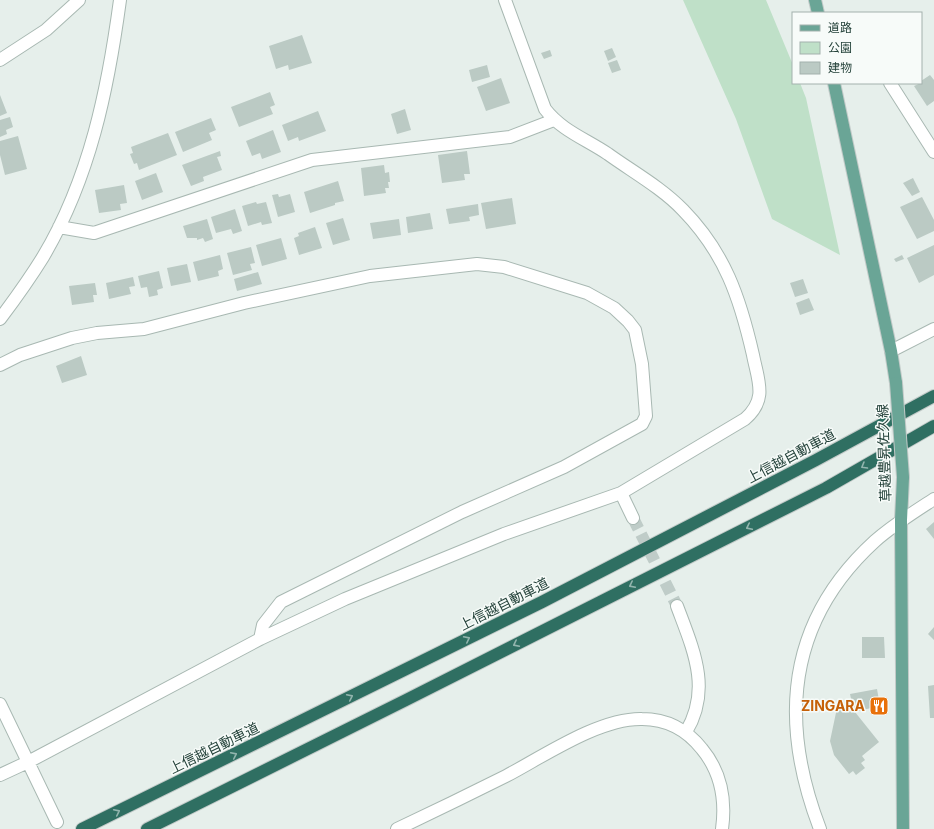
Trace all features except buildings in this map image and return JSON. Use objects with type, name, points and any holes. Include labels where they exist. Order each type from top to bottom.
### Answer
[{"type":"highway","name":"上信越自動車道","points":[[82,829],[542,602],[816,460],[934,396]]},
{"type":"highway","points":[[147,829],[826,488],[934,426]]},
{"type":"main road","points":[[815,0],[818,12]]},
{"type":"main road","name":"草越豊昇佐久線","points":[[834,84],[891,351],[896,383],[903,477],[901,520],[903,829]]},
{"type":"street","points":[[0,60],[46,30],[79,0]]},
{"type":"street","points":[[0,319],[43,257],[77,189],[91,150],[111,64],[120,0]]},
{"type":"street","points":[[0,775],[28,762],[260,639],[345,599],[504,534],[620,493],[745,419],[755,411],[759,401],[759,388],[745,321],[730,277],[716,251],[683,209],[659,189],[596,146],[574,135],[554,120],[545,109],[504,0]]},
{"type":"street","points":[[891,84],[930,136],[934,152]]},
{"type":"street","points":[[59,227],[94,233],[312,160],[510,137],[554,120]]},
{"type":"street","points":[[0,364],[20,355],[72,338],[96,333],[144,329],[244,303],[370,276],[477,264],[504,266],[587,293],[614,308],[628,321],[635,330],[642,364],[646,416],[642,424],[564,467],[462,512],[281,602],[263,625],[260,639]]},
{"type":"street","points":[[891,351],[934,329]]},
{"type":"street","points":[[620,493],[633,518]]},
{"type":"street","points":[[820,829],[804,784],[796,733],[797,683],[802,661],[818,616],[842,578],[858,558],[876,540],[901,520],[934,499]]},
{"type":"street","points":[[677,606],[698,662],[698,703],[694,719],[686,732]]},
{"type":"street","points":[[0,704],[57,822]]},
{"type":"street","points":[[397,829],[604,726],[623,721],[642,719],[659,721],[686,732],[712,762],[722,790],[724,809],[722,829]]},
{"type":"green space","points":[[683,0],[766,0],[792,63],[792,84],[800,84],[806,98],[840,255],[772,219],[736,119]]},
{"type":"tunnel","points":[[633,518],[677,606]]},
{"type":"place","name":"ZINGARA","points":[[879,706]]}]
